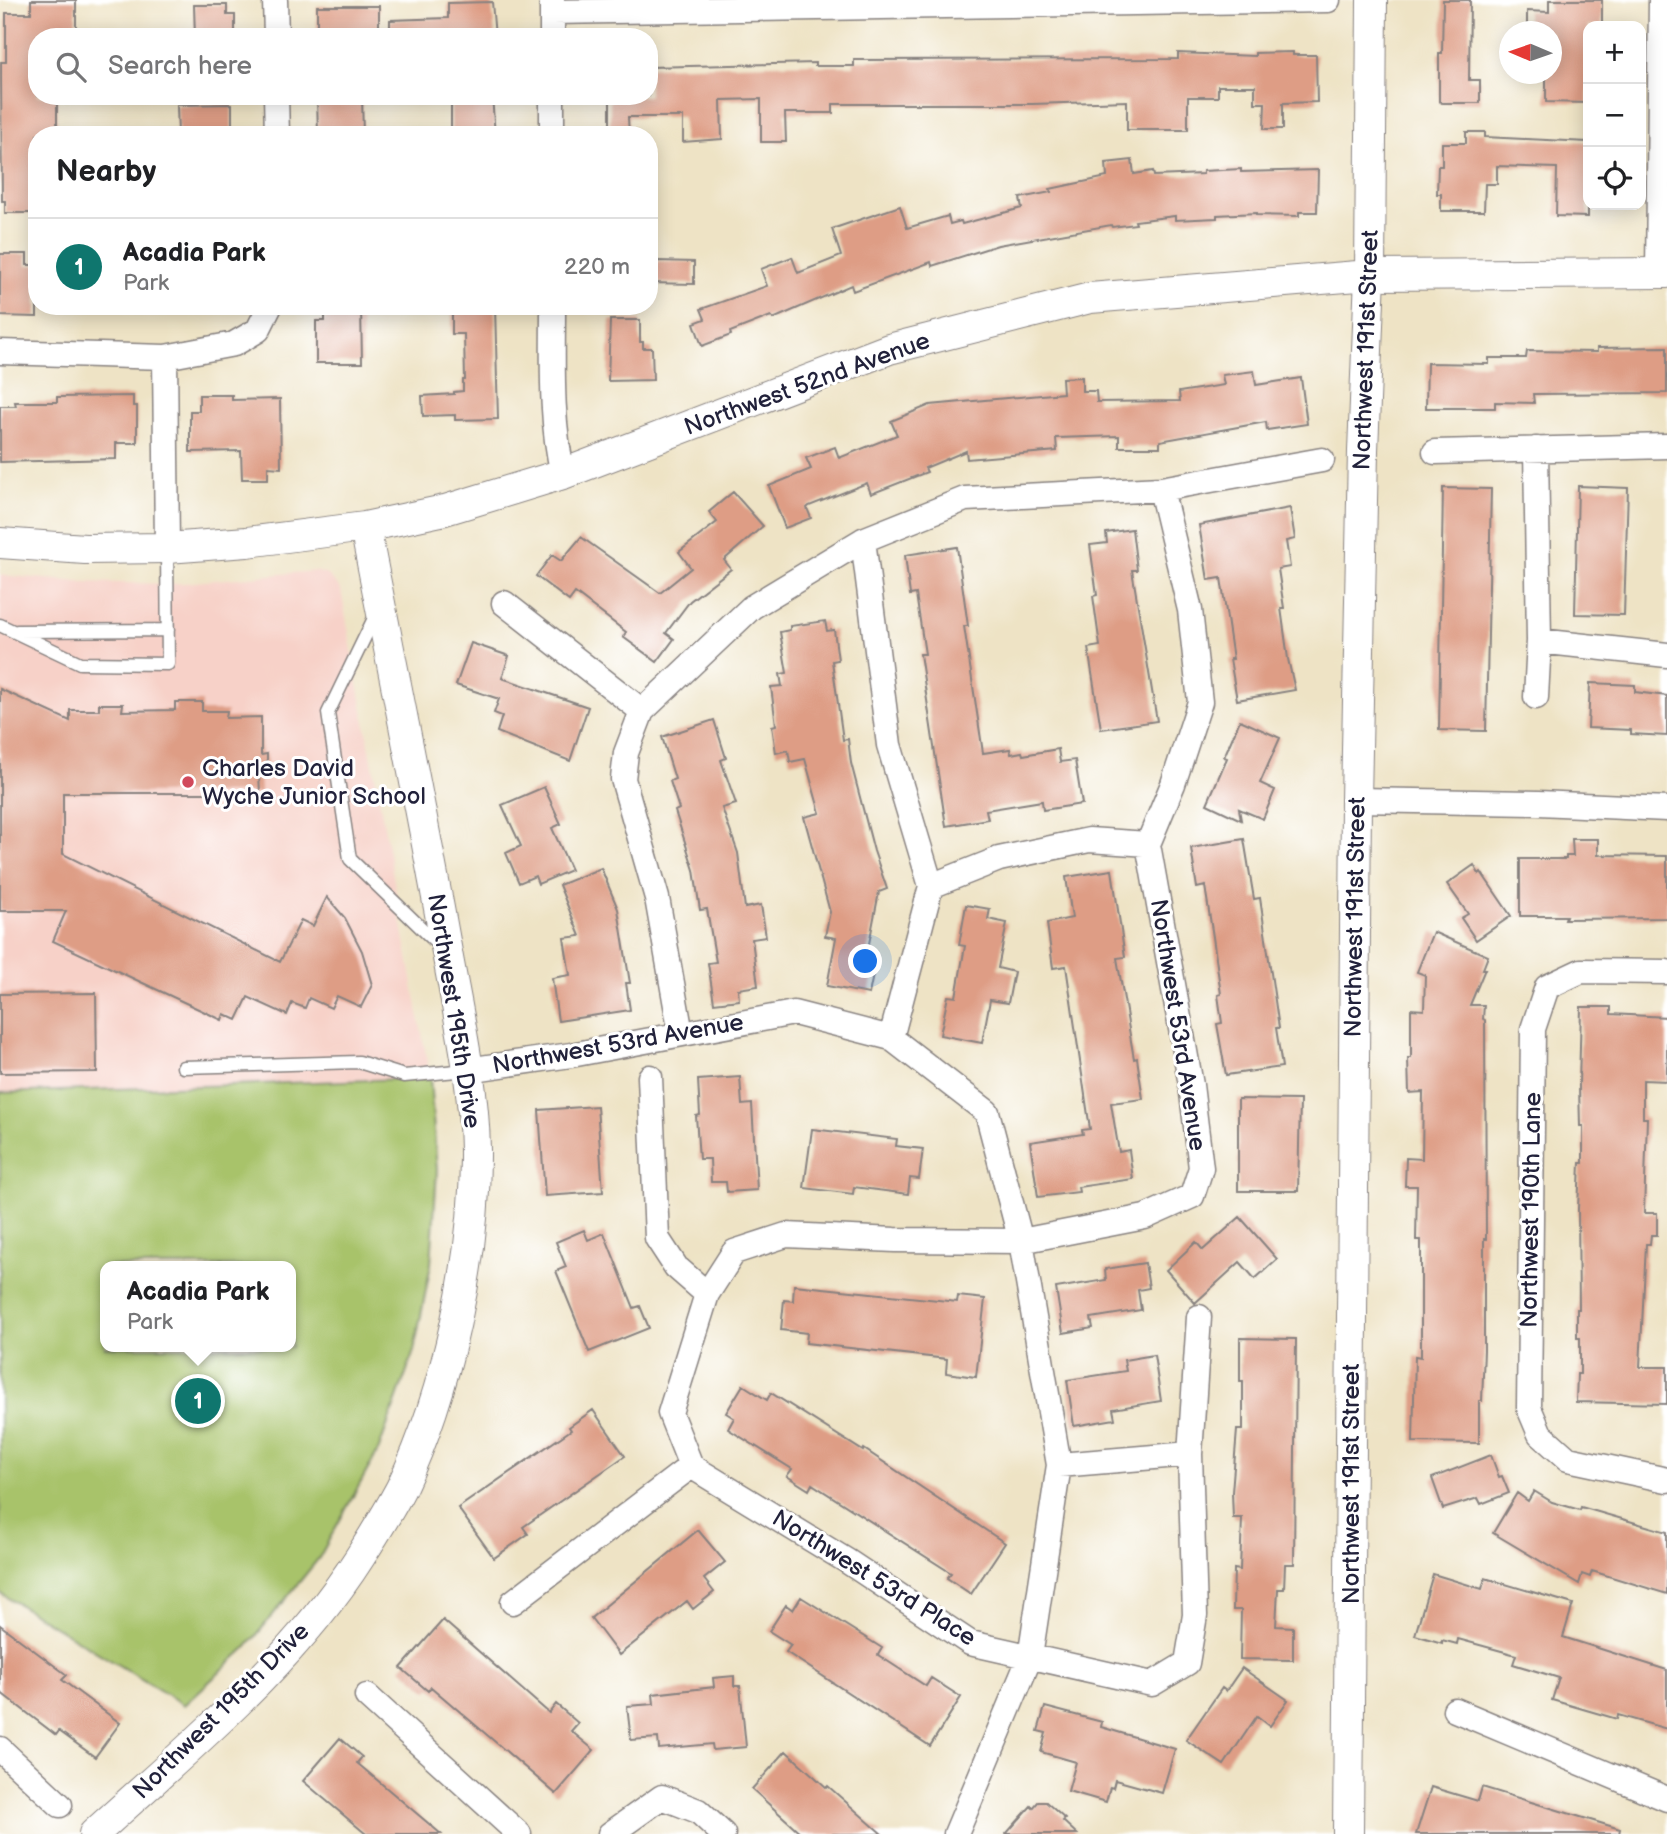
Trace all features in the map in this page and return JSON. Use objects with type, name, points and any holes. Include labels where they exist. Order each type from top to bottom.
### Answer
[{"type":"street","points":[[275,0],[275,28]]},
{"type":"street","points":[[552,28],[552,6],[1328,0]]},
{"type":"street","name":"Northwest 191st Street","points":[[1348,1834],[1356,800],[1362,464],[1370,275],[1372,0]]},
{"type":"street","points":[[1661,0],[1662,273]]},
{"type":"street","points":[[276,105],[277,126]]},
{"type":"street","points":[[552,105],[552,126]]},
{"type":"street","name":"Northwest 52nd Avenue","points":[[0,543],[85,549],[167,548],[247,542],[365,527],[445,510],[563,474],[889,349],[1090,298],[1370,275],[1662,273]]},
{"type":"street","points":[[0,352],[165,358],[234,344],[258,330],[266,315]]},
{"type":"street","points":[[553,315],[553,415],[563,474]]},
{"type":"street","points":[[165,358],[167,548]]},
{"type":"street","points":[[1435,452],[1667,446]]},
{"type":"street","points":[[1535,449],[1539,641],[1536,697]]},
{"type":"street","points":[[681,1034],[657,898],[623,779],[626,753],[642,711],[752,607],[863,540],[965,499],[1161,489],[1322,460]]},
{"type":"street","points":[[931,886],[999,859],[1089,840],[1147,844],[1173,784],[1200,702],[1190,610],[1161,489]]},
{"type":"street","name":"Northwest 195th Drive","points":[[94,1834],[227,1712],[300,1637],[359,1559],[401,1488],[434,1404],[459,1308],[470,1221],[475,1149],[467,1070],[447,952],[365,527]]},
{"type":"street","points":[[863,540],[889,745],[931,886],[891,1038]]},
{"type":"street","points":[[504,603],[642,711]]},
{"type":"street","points":[[1539,641],[1667,655]]},
{"type":"street","points":[[1356,800],[1539,803],[1667,809]]},
{"type":"street","name":"Northwest 53rd Avenue","points":[[467,1070],[571,1055],[794,1013],[891,1038],[987,1112],[1021,1241],[1145,1217],[1192,1196],[1201,1168],[1191,1084],[1147,844]]},
{"type":"street","name":"Northwest 190th Lane","points":[[1667,972],[1581,971],[1547,987],[1534,1030],[1529,1408],[1540,1434],[1568,1459],[1667,1480]]},
{"type":"street","points":[[649,1077],[657,1238],[676,1267],[707,1294]]},
{"type":"street","points":[[513,1602],[691,1466],[670,1413],[707,1294],[734,1252],[786,1234],[895,1240],[1021,1241],[1059,1465],[1030,1657],[956,1834]]},
{"type":"street","name":"Northwest 53rd Place","points":[[691,1466],[847,1561],[970,1643],[1152,1685],[1187,1663],[1195,1615],[1190,1454],[1199,1317]]},
{"type":"street","points":[[1059,1465],[1190,1454]]},
{"type":"street","points":[[367,1696],[519,1834]]},
{"type":"street","points":[[1455,1710],[1667,1799]]},
{"type":"street","points":[[0,1749],[60,1805]]},
{"type":"street","points":[[610,1834],[662,1797],[698,1811],[723,1834]]},
{"type":"lane","points":[[0,625],[80,663],[168,664],[167,548]]},
{"type":"lane","points":[[380,605],[328,713],[349,859],[447,952]]},
{"type":"lane","points":[[13,631],[168,630]]},
{"type":"lane","points":[[183,1067],[359,1062],[404,1076],[467,1070]]},
{"type":"shaded area","name":"Charles David Wyche Junior School","points":[[315,571],[328,575],[341,590],[430,1078],[0,1093],[0,575],[80,582],[172,584]]},
{"type":"green space","points":[[430,1078],[437,1170],[431,1264],[414,1351],[378,1451],[319,1558],[246,1648],[184,1705],[0,1593],[0,1093]]},
{"type":"building","points":[[31,0],[76,0],[76,28],[28,28],[28,105],[57,105],[57,126],[28,126],[28,213],[5,213],[5,201],[2,201],[1,62],[6,62],[6,13],[31,13]]},
{"type":"building","points":[[1443,0],[1470,0],[1469,80],[1480,80],[1480,103],[1439,101]]},
{"type":"building","points":[[1549,0],[1602,0],[1602,21],[1583,21],[1583,103],[1546,102],[1546,84],[1562,84],[1562,21],[1527,21],[1527,11],[1549,12]]},
{"type":"building","points":[[492,2],[494,28],[390,28],[390,20],[448,18],[448,3]]},
{"type":"building","points":[[194,5],[227,5],[227,15],[235,15],[235,28],[195,28]]},
{"type":"building","points":[[317,6],[379,6],[379,28],[317,28]]},
{"type":"building","points":[[1293,52],[1293,55],[1316,55],[1317,102],[1283,103],[1283,129],[1264,129],[1265,103],[1255,103],[1255,86],[1218,86],[1218,97],[1188,97],[1188,130],[1127,130],[1127,101],[833,104],[833,113],[785,113],[786,142],[761,142],[761,99],[721,100],[722,139],[683,142],[683,117],[628,117],[628,126],[610,126],[610,105],[658,105],[658,67],[815,63],[815,66],[854,66],[854,60],[1178,59],[1178,53],[1255,56],[1255,53]]},
{"type":"building","points":[[177,105],[232,105],[232,126],[178,126]]},
{"type":"building","points":[[317,105],[362,105],[363,126],[318,126]]},
{"type":"building","points":[[451,105],[493,105],[494,126],[451,126]]},
{"type":"building","points":[[1466,132],[1485,132],[1485,137],[1583,142],[1583,210],[1588,210],[1588,217],[1556,216],[1557,168],[1497,166],[1497,184],[1485,184],[1484,211],[1441,211],[1441,194],[1437,194],[1438,166],[1442,166],[1442,143],[1466,143]]},
{"type":"building","points":[[1132,160],[1134,174],[1153,171],[1154,176],[1241,169],[1241,172],[1318,170],[1317,212],[1299,212],[1299,216],[1256,213],[1175,220],[1175,216],[998,245],[932,266],[931,262],[853,291],[851,285],[773,319],[771,316],[730,332],[731,335],[702,346],[694,323],[705,319],[701,309],[767,286],[761,269],[792,257],[798,273],[841,256],[832,229],[900,206],[907,228],[948,216],[950,224],[961,221],[962,224],[1022,208],[1020,198],[1107,177],[1106,163]]},
{"type":"building","points":[[0,254],[27,254],[28,315],[37,317],[0,316]]},
{"type":"building","points":[[658,261],[694,262],[694,284],[658,283]]},
{"type":"building","points":[[325,315],[361,315],[362,363],[316,363],[316,321],[325,321]]},
{"type":"building","points":[[452,315],[495,315],[498,419],[455,420],[455,415],[423,416],[422,396],[463,391],[464,334],[452,334]]},
{"type":"building","points":[[610,320],[640,320],[640,342],[643,342],[643,348],[652,348],[653,380],[608,381]]},
{"type":"building","points":[[1667,347],[1667,393],[1533,394],[1534,403],[1495,402],[1495,408],[1426,408],[1427,363],[1489,364],[1489,358],[1526,358],[1527,351],[1597,352],[1597,348]]},
{"type":"building","points":[[1254,371],[1256,385],[1301,378],[1307,424],[1267,430],[1266,422],[1160,441],[1160,447],[1119,447],[1119,436],[1056,438],[1057,451],[967,459],[966,451],[925,468],[927,472],[871,494],[867,483],[809,506],[807,508],[811,518],[785,528],[769,486],[811,469],[806,458],[835,447],[839,458],[897,435],[891,421],[930,405],[1063,393],[1062,378],[1082,377],[1082,391],[1096,391],[1097,402],[1180,401],[1179,392],[1224,385],[1222,375]]},
{"type":"building","points":[[199,395],[232,395],[232,400],[280,399],[281,468],[268,467],[268,479],[242,479],[241,451],[190,452],[190,411],[199,411]]},
{"type":"building","points":[[133,396],[133,406],[137,406],[137,443],[116,443],[116,459],[0,462],[0,406],[16,406],[15,402],[57,402],[57,397]]},
{"type":"building","points":[[1578,486],[1628,488],[1624,615],[1575,614]]},
{"type":"building","points":[[1443,488],[1491,489],[1486,731],[1439,730]]},
{"type":"building","points":[[733,492],[763,526],[724,560],[731,569],[690,601],[666,633],[674,639],[657,662],[623,637],[626,632],[575,593],[569,601],[536,576],[552,555],[561,561],[581,537],[660,593],[691,568],[679,552],[717,522],[709,512]]},
{"type":"building","points":[[1290,508],[1295,539],[1286,541],[1290,567],[1278,569],[1288,659],[1295,690],[1237,700],[1221,578],[1208,580],[1199,525]]},
{"type":"building","points":[[1132,529],[1137,570],[1132,570],[1157,721],[1101,729],[1088,648],[1100,646],[1090,545],[1107,543],[1106,533]]},
{"type":"building","points":[[957,547],[968,626],[964,626],[983,753],[1010,749],[1011,754],[1022,752],[1023,755],[1058,749],[1060,762],[1075,760],[1082,804],[1043,810],[1042,801],[986,810],[988,819],[946,826],[920,654],[925,654],[916,594],[910,595],[905,555]]},
{"type":"building","points":[[825,621],[827,631],[834,630],[838,660],[832,661],[843,740],[848,739],[851,763],[887,889],[879,892],[867,954],[877,956],[869,994],[827,986],[836,938],[825,936],[830,912],[804,817],[820,813],[805,759],[790,762],[788,750],[776,753],[772,726],[776,725],[771,687],[782,686],[780,674],[787,673],[780,632],[790,630],[790,626]]},
{"type":"building","points":[[471,643],[509,656],[502,678],[588,707],[570,761],[497,732],[502,716],[494,713],[499,699],[456,685]]},
{"type":"building","points":[[1590,683],[1635,685],[1635,692],[1667,696],[1667,736],[1631,734],[1631,730],[1588,728]]},
{"type":"building","points":[[0,689],[70,721],[70,710],[99,710],[99,704],[123,704],[122,711],[175,710],[175,702],[202,702],[202,711],[227,711],[226,718],[261,717],[261,755],[267,754],[267,773],[259,774],[260,793],[63,793],[63,854],[280,962],[301,920],[313,926],[327,897],[345,918],[362,951],[372,985],[361,1007],[337,996],[331,1008],[309,998],[305,1008],[292,1003],[287,1015],[248,997],[237,1020],[224,1014],[222,1020],[53,941],[66,911],[0,911]]},
{"type":"building","points":[[714,720],[726,758],[721,760],[736,804],[722,808],[738,853],[745,908],[761,905],[766,937],[752,939],[758,986],[738,989],[739,1000],[714,1003],[708,963],[716,962],[707,909],[700,910],[694,870],[675,811],[679,809],[670,781],[675,779],[662,737]]},
{"type":"building","points":[[1240,720],[1280,738],[1260,783],[1275,790],[1263,819],[1239,809],[1241,820],[1207,804]]},
{"type":"building","points":[[544,787],[561,824],[552,828],[571,870],[538,884],[535,876],[519,883],[506,853],[521,846],[502,805]]},
{"type":"building","points":[[1244,839],[1254,899],[1260,898],[1282,1067],[1226,1075],[1217,1024],[1222,1023],[1218,995],[1221,994],[1213,937],[1205,886],[1197,888],[1191,848]]},
{"type":"building","points":[[1572,839],[1598,839],[1598,855],[1667,856],[1667,918],[1565,919],[1566,916],[1520,916],[1520,859],[1566,859],[1566,856],[1573,856]]},
{"type":"building","points":[[1474,865],[1511,916],[1476,940],[1461,918],[1468,914],[1447,884]]},
{"type":"building","points":[[601,868],[618,909],[630,983],[626,983],[630,1010],[558,1021],[552,978],[570,975],[564,938],[580,936],[559,885]]},
{"type":"building","points":[[1112,870],[1125,957],[1117,958],[1143,1099],[1111,1103],[1119,1152],[1129,1150],[1133,1179],[1078,1187],[1079,1192],[1038,1197],[1030,1142],[1083,1134],[1082,1130],[1090,1129],[1066,966],[1053,968],[1047,923],[1072,918],[1066,877]]},
{"type":"building","points":[[966,905],[990,909],[988,919],[1007,923],[998,968],[1014,972],[1008,1003],[990,1000],[982,1043],[940,1035],[948,996],[956,997],[965,946],[959,945]]},
{"type":"building","points":[[1433,932],[1488,956],[1470,1005],[1484,1005],[1485,1020],[1486,1239],[1479,1443],[1413,1442],[1415,1356],[1421,1357],[1421,1240],[1416,1240],[1417,1186],[1405,1186],[1406,1158],[1422,1159],[1423,1092],[1409,1093],[1408,1058],[1411,1058],[1411,1009],[1424,1010],[1425,975],[1417,972]]},
{"type":"building","points":[[96,993],[97,1072],[0,1073],[0,994]]},
{"type":"building","points":[[1581,1007],[1611,1007],[1611,1014],[1667,1017],[1667,1081],[1643,1080],[1643,1118],[1647,1118],[1644,1213],[1657,1213],[1657,1235],[1651,1235],[1650,1244],[1646,1244],[1640,1367],[1667,1367],[1667,1404],[1576,1402],[1577,1374],[1580,1374],[1580,1338],[1577,1338],[1578,1209],[1580,1163],[1583,1163],[1579,1086]]},
{"type":"building","points":[[740,1077],[742,1105],[752,1104],[757,1190],[727,1192],[726,1182],[711,1182],[710,1159],[699,1159],[696,1116],[700,1115],[698,1080]]},
{"type":"building","points":[[1238,1099],[1300,1100],[1298,1191],[1238,1191]]},
{"type":"building","points":[[597,1106],[603,1192],[545,1196],[539,1110]]},
{"type":"building","points":[[812,1129],[897,1139],[896,1146],[923,1149],[919,1179],[910,1178],[908,1194],[854,1187],[853,1194],[804,1188]]},
{"type":"building","points":[[1240,1217],[1277,1259],[1255,1279],[1240,1262],[1195,1303],[1166,1270],[1196,1242],[1203,1250]]},
{"type":"building","points":[[584,1230],[588,1240],[604,1233],[634,1308],[640,1306],[649,1328],[589,1352],[556,1271],[566,1267],[556,1242]]},
{"type":"building","points":[[1145,1263],[1149,1288],[1138,1290],[1141,1310],[1091,1318],[1093,1328],[1063,1333],[1056,1288],[1106,1280],[1105,1269]]},
{"type":"building","points":[[794,1285],[957,1302],[958,1296],[985,1299],[976,1377],[946,1373],[947,1359],[806,1343],[807,1333],[781,1330],[784,1300],[793,1301]]},
{"type":"building","points":[[1240,1338],[1296,1339],[1294,1564],[1285,1564],[1284,1589],[1278,1589],[1276,1626],[1293,1627],[1293,1660],[1240,1659],[1241,1610],[1233,1610],[1234,1569],[1240,1570],[1242,1518],[1233,1518],[1232,1492],[1237,1430],[1243,1430]]},
{"type":"building","points":[[1154,1355],[1161,1401],[1113,1409],[1115,1419],[1074,1426],[1067,1380],[1126,1371],[1124,1360]]},
{"type":"building","points":[[743,1385],[767,1400],[771,1393],[863,1451],[864,1449],[1005,1543],[971,1594],[947,1578],[951,1573],[812,1484],[809,1490],[787,1476],[792,1469],[728,1429],[734,1418],[726,1413]]},
{"type":"building","points":[[593,1410],[625,1456],[523,1527],[528,1534],[494,1558],[458,1508],[571,1430],[569,1427]]},
{"type":"building","points":[[1491,1455],[1499,1477],[1502,1476],[1509,1493],[1481,1504],[1478,1498],[1443,1509],[1432,1478]]},
{"type":"building","points":[[1534,1491],[1552,1502],[1580,1510],[1581,1507],[1667,1532],[1667,1594],[1592,1571],[1590,1577],[1582,1574],[1579,1584],[1493,1533],[1517,1493],[1528,1501]]},
{"type":"building","points":[[698,1530],[725,1562],[704,1579],[714,1592],[693,1609],[687,1601],[619,1655],[591,1618]]},
{"type":"building","points":[[1433,1574],[1482,1589],[1485,1578],[1573,1604],[1563,1637],[1667,1670],[1667,1729],[1618,1715],[1617,1719],[1552,1700],[1559,1678],[1513,1664],[1516,1655],[1458,1639],[1457,1644],[1442,1640],[1442,1643],[1415,1635]]},
{"type":"building","points":[[801,1597],[882,1648],[878,1655],[926,1686],[931,1678],[961,1697],[930,1746],[786,1652],[791,1645],[769,1631],[786,1605],[793,1610]]},
{"type":"building","points":[[443,1620],[549,1713],[556,1704],[578,1723],[571,1731],[594,1750],[556,1794],[431,1687],[428,1691],[401,1668]]},
{"type":"building","points":[[0,1625],[67,1675],[62,1680],[120,1723],[95,1757],[59,1731],[56,1735],[0,1692]]},
{"type":"building","points":[[1242,1668],[1288,1700],[1270,1726],[1257,1716],[1224,1765],[1186,1740],[1222,1688],[1226,1691]]},
{"type":"building","points":[[734,1676],[734,1686],[740,1686],[746,1747],[713,1750],[712,1744],[659,1749],[658,1738],[631,1740],[627,1706],[654,1704],[653,1694],[714,1687],[713,1678]]},
{"type":"building","points":[[1045,1707],[1102,1722],[1101,1727],[1175,1749],[1162,1793],[1115,1780],[1106,1802],[1068,1791],[1076,1762],[1041,1752],[1046,1733],[1038,1731]]},
{"type":"building","points":[[340,1738],[362,1757],[357,1763],[441,1834],[366,1834],[303,1781]]},
{"type":"building","points":[[786,1751],[882,1834],[802,1834],[752,1789]]},
{"type":"building","points":[[1431,1787],[1478,1801],[1482,1787],[1620,1829],[1619,1834],[1416,1834]]},
{"type":"building","points":[[1038,1802],[1046,1802],[1077,1834],[1006,1834],[1031,1806],[1033,1808]]},
{"type":"place","name":"Charles David Wyche Junior School","points":[[188,782]]},
{"type":"place","name":"Acadia Park","points":[[198,1401]]}]
